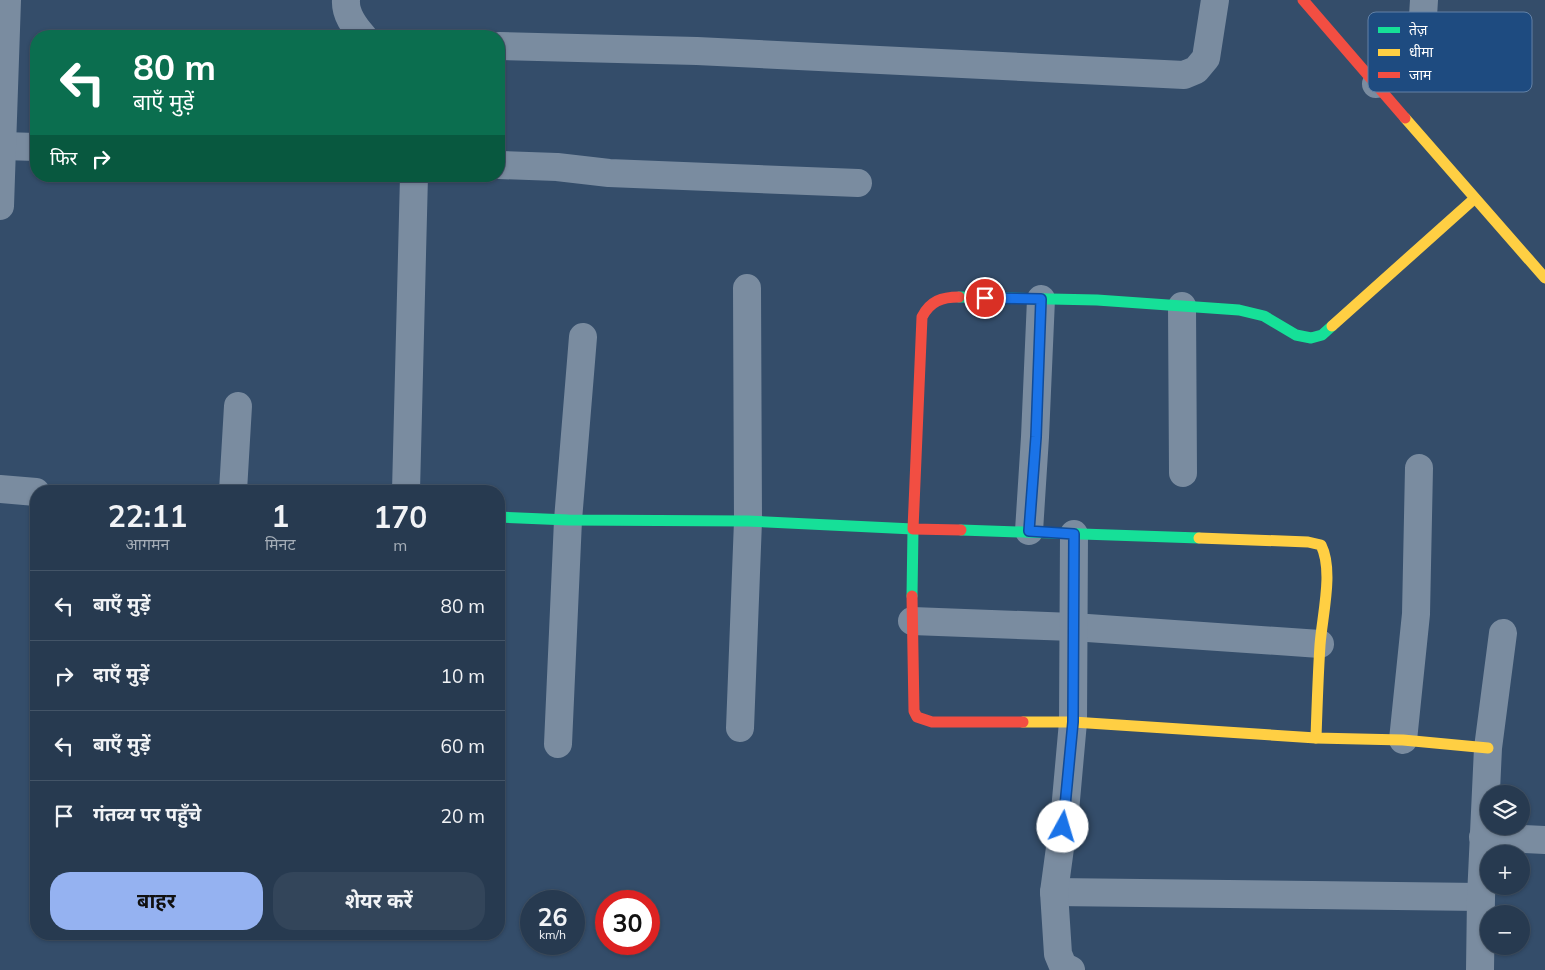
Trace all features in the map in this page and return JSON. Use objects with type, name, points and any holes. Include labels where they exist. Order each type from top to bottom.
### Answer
[{"type":"street","points":[[0,206],[7,0]]},
{"type":"street","points":[[346,0],[346,7],[358,30]]},
{"type":"street","points":[[505,46],[707,51],[1184,76],[1196,70],[1206,58],[1215,0]]},
{"type":"street","points":[[1304,0],[1368,75]]},
{"type":"street","points":[[1383,92],[1474,199],[1545,278]]},
{"type":"street","points":[[3,146],[30,147]]},
{"type":"street","points":[[505,166],[557,167],[609,173],[858,184]]},
{"type":"street","points":[[406,485],[414,182]]},
{"type":"street","points":[[1474,199],[1322,334],[1311,338],[1296,335],[1264,316],[1238,310],[1097,300],[947,297],[935,299],[927,307],[922,317],[913,529],[912,621],[914,711],[917,717],[932,722],[1073,722],[1316,738],[1402,740],[1488,748]]},
{"type":"street","points":[[740,728],[748,521],[747,288]]},
{"type":"street","points":[[1029,531],[1036,437],[1041,299]]},
{"type":"street","points":[[1182,306],[1183,473]]},
{"type":"street","points":[[558,744],[568,520],[583,337]]},
{"type":"street","points":[[233,485],[238,406]]},
{"type":"street","points":[[1402,740],[1416,614],[1419,468]]},
{"type":"street","points":[[0,489],[30,492]]},
{"type":"street","points":[[505,517],[568,520],[748,521],[913,529],[1029,531],[1308,542],[1321,545],[1327,559],[1320,644],[1316,738]]},
{"type":"street","points":[[1065,969],[1058,954],[1054,892],[1065,811],[1073,722],[1074,534]]},
{"type":"street","points":[[912,621],[1073,627],[1320,644]]},
{"type":"street","points":[[1480,970],[1480,897],[1488,748],[1503,633]]},
{"type":"street","points":[[1483,837],[1545,840]]},
{"type":"street","points":[[1054,892],[1480,897]]},
{"type":"traffic: fast","points":[[959,297],[1097,300],[1239,310],[1264,316],[1296,335],[1311,338],[1322,335],[1332,326]]},
{"type":"traffic: fast","points":[[505,517],[568,520],[748,521],[913,529],[912,596]]},
{"type":"traffic: fast","points":[[961,530],[1199,538]]},
{"type":"traffic: slow","points":[[1405,118],[1545,278]]},
{"type":"traffic: slow","points":[[1332,326],[1474,199]]},
{"type":"traffic: slow","points":[[1199,538],[1308,542],[1321,545],[1325,556],[1327,580],[1320,645],[1316,738]]},
{"type":"traffic: slow","points":[[1023,722],[1073,722],[1316,738],[1403,740],[1488,748]]},
{"type":"traffic: jam","points":[[1303,0],[1368,75]]},
{"type":"traffic: jam","points":[[1383,92],[1405,118]]},
{"type":"traffic: jam","points":[[959,297],[937,301],[929,307],[922,317],[913,529],[961,530]]},
{"type":"traffic: jam","points":[[912,596],[914,711],[917,717],[932,722],[1023,722]]},
{"type":"route","points":[[985,298],[1041,299],[1036,437],[1029,531],[1074,534],[1073,722],[1063,827]]}]
